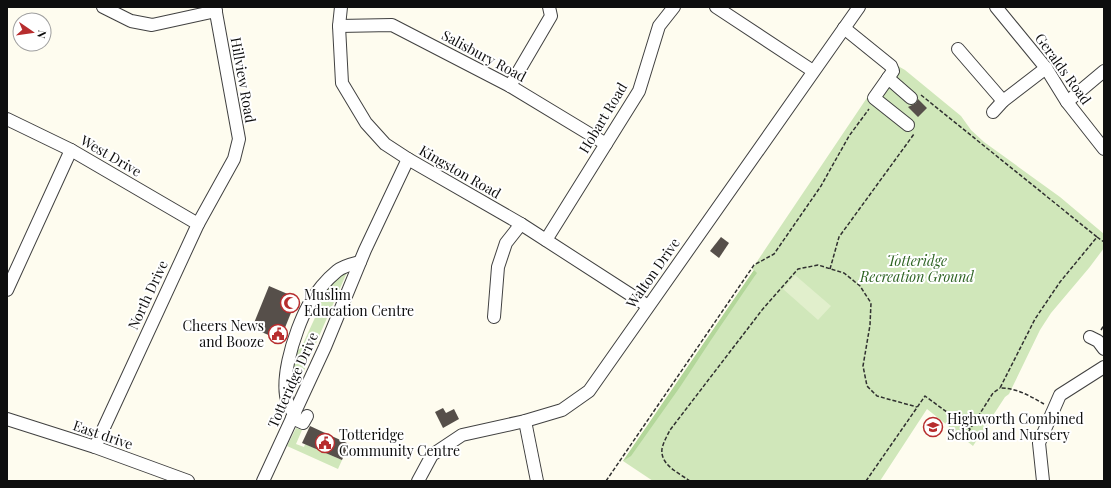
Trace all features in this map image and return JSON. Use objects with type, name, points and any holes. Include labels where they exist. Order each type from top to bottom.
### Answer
[{"type":"street","points":[[103,7],[131,21],[152,25],[215,9]]},
{"type":"street","name":"Kingston Road","points":[[341,7],[339,26],[342,83],[366,123],[385,144],[408,159],[522,224],[648,306]]},
{"type":"street","points":[[510,86],[551,16],[549,7]]},
{"type":"street","name":"Hobart Road","points":[[546,240],[639,91],[659,26],[674,7]]},
{"type":"street","points":[[716,7],[813,71]]},
{"type":"street","name":"Walton Drive","points":[[418,481],[432,455],[462,435],[525,421],[562,410],[589,391],[859,7]]},
{"type":"street","name":"Geralds Road","points":[[996,7],[1046,68],[1068,102],[1104,149]]},
{"type":"street","name":"Hillview Road","points":[[215,9],[239,139],[234,159]]},
{"type":"street","name":"Salisbury Road","points":[[339,26],[392,25],[510,86],[606,144]]},
{"type":"street","points":[[844,28],[891,66],[893,70],[874,98],[908,125]]},
{"type":"street","points":[[958,49],[1003,101]]},
{"type":"street","points":[[993,112],[1003,101],[1046,68]]},
{"type":"street","points":[[1068,102],[1104,71]]},
{"type":"street","points":[[888,78],[911,98]]},
{"type":"street","name":"West Drive","points":[[7,119],[71,150],[198,224]]},
{"type":"street","points":[[7,290],[71,150]]},
{"type":"street","name":"North Drive","points":[[95,447],[198,224],[234,159]]},
{"type":"street","name":"Totteridge Drive","points":[[263,481],[298,416],[360,262],[408,159]]},
{"type":"street","points":[[494,317],[498,266],[506,244],[522,224]]},
{"type":"street","points":[[298,416],[290,410],[287,401],[286,384],[287,364],[297,329],[308,305],[327,281],[338,270],[360,262]]},
{"type":"street","points":[[1090,338],[1098,341],[1104,349]]},
{"type":"street","points":[[1043,481],[1039,443],[1060,395],[1104,367]]},
{"type":"street","name":"East drive","points":[[7,419],[95,447],[188,481]]},
{"type":"street","points":[[525,421],[537,481]]},
{"type":"path","points":[[911,98],[920,94],[1104,242]]},
{"type":"path","points":[[606,481],[754,265],[774,254],[821,186],[849,136],[869,111],[874,98]]},
{"type":"path","points":[[830,269],[839,237],[916,131],[908,125]]},
{"type":"path","points":[[965,437],[993,394],[1000,388],[1035,319],[1060,282],[1097,237]]},
{"type":"path","points":[[690,481],[670,468],[664,461],[662,449],[670,430],[762,310],[798,269],[818,265],[844,273],[860,286],[871,303],[870,326],[863,366],[867,386],[877,396],[917,407]]},
{"type":"path","points":[[1000,388],[1011,388],[1054,409]]},
{"type":"path","points":[[866,481],[925,396],[970,429]]},
{"type":"green space","name":"Totteridge Recreation Ground","points":[[891,62],[905,70],[961,116],[971,130],[984,142],[1060,197],[1104,234],[1104,248],[1051,313],[1040,330],[1009,394],[1005,397],[973,446],[927,409],[880,481],[653,481],[623,461],[754,270],[752,269]]},
{"type":"green space","points":[[341,268],[348,270],[292,398],[290,370],[293,357],[301,348],[319,309],[316,305],[316,300]]},
{"type":"green space","points":[[754,270],[757,273],[680,387],[631,456],[623,461]]},
{"type":"green space","points":[[795,275],[831,306],[818,320],[783,289]]},
{"type":"green space","points":[[296,428],[302,430],[296,444],[304,447],[305,444],[342,460],[338,469],[287,446]]},
{"type":"building","points":[[918,99],[927,108],[918,117],[908,107],[916,103]]},
{"type":"building","points":[[721,237],[729,243],[719,258],[710,251]]},
{"type":"building","points":[[269,286],[297,298],[280,340],[252,328]]},
{"type":"building","points":[[443,408],[446,413],[454,409],[459,419],[443,428],[435,412]]},
{"type":"building","name":"Totteridge Community Centre","points":[[310,426],[349,444],[342,460],[302,443]]},
{"type":"place","name":"Muslim Education Centre","points":[[290,303]]},
{"type":"place","name":"Cheers News and Booze","points":[[278,334]]},
{"type":"place","name":"Highworth Combined School and Nursery","points":[[933,427]]},
{"type":"place","name":"Totteridge Community Centre","points":[[325,443]]}]
